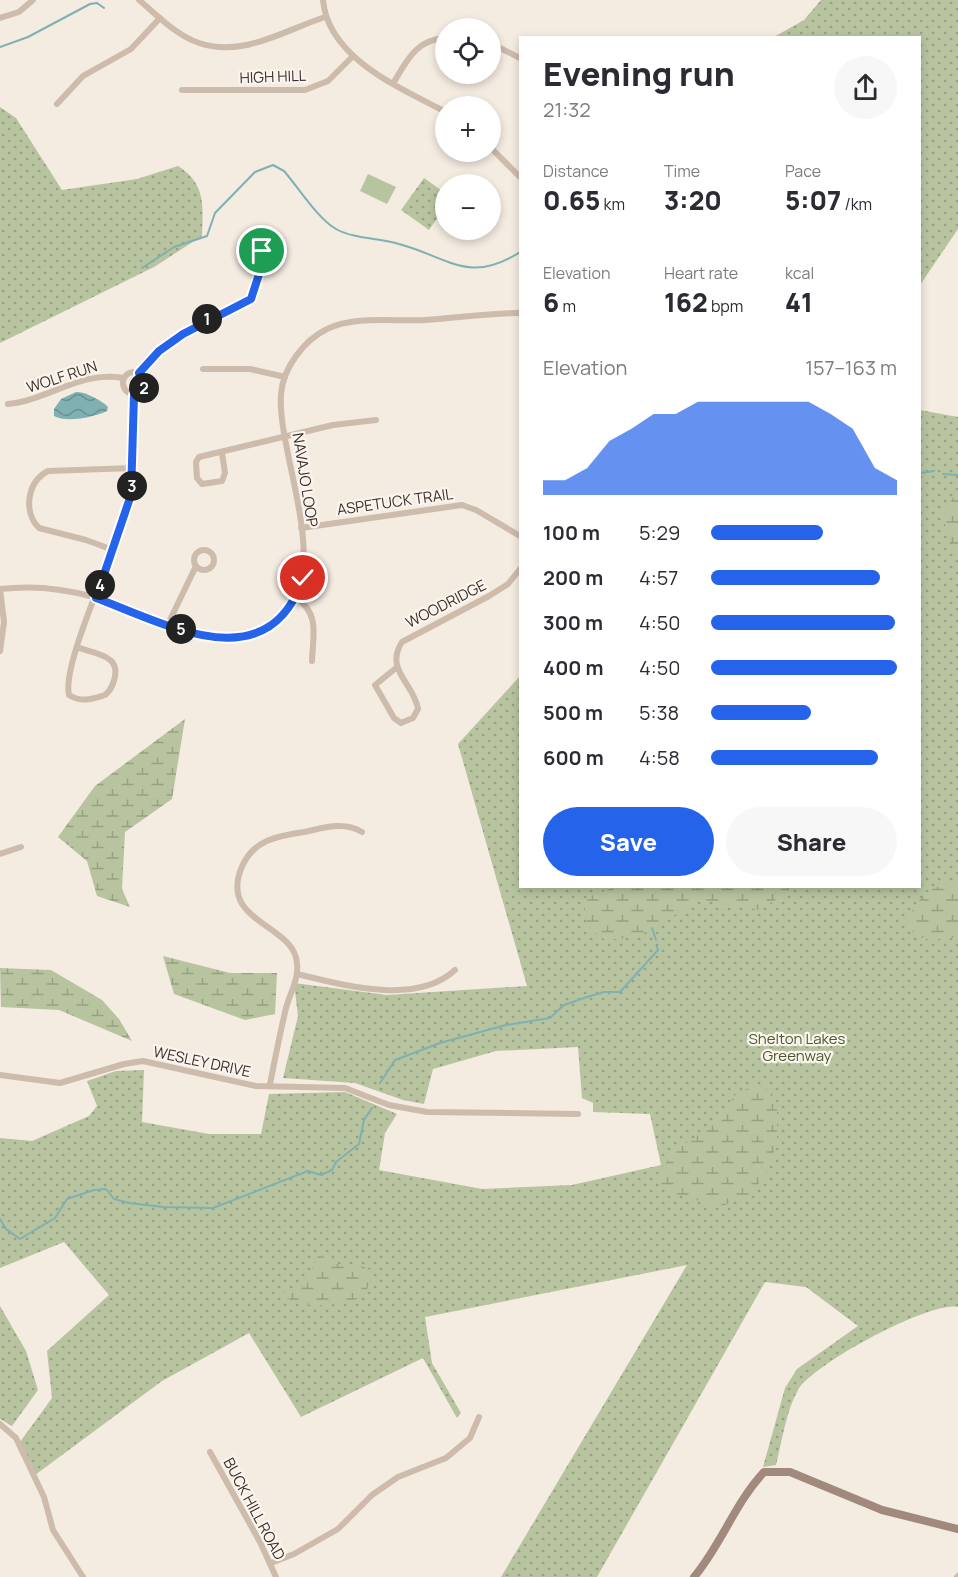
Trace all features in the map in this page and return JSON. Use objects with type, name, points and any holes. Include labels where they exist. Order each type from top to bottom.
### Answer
[{"type":"street","points":[[0,18],[19,12],[33,0]]},
{"type":"street","points":[[139,0],[160,18],[194,40],[221,47],[257,43],[325,17]]},
{"type":"street","points":[[323,0],[325,17],[353,56],[435,106]]},
{"type":"street","points":[[57,104],[83,76],[131,48],[160,18]]},
{"type":"street","points":[[394,82],[410,56],[422,45],[435,39]]},
{"type":"street","points":[[501,48],[519,58]]},
{"type":"street","name":"HIGH HILL","points":[[182,90],[305,90],[328,81],[353,56]]},
{"type":"street","points":[[501,158],[519,176]]},
{"type":"street","points":[[139,373],[159,351],[183,334],[251,299],[261,268]]},
{"type":"street","name":"NAVAJO LOOP","points":[[0,589],[27,586],[56,588],[96,598],[205,636],[239,639],[272,626],[287,611],[296,597],[305,565],[281,393],[285,377],[308,342],[339,324],[519,313]]},
{"type":"street","points":[[203,369],[250,369],[285,377]]},
{"type":"street","points":[[134,395],[125,391],[123,378],[130,372],[139,373]]},
{"type":"street","points":[[134,395],[142,390],[145,384],[139,373]]},
{"type":"street","name":"WOLF RUN","points":[[8,404],[30,400],[92,378],[110,376],[123,378]]},
{"type":"street","points":[[77,647],[110,659],[114,665],[114,682],[105,696],[86,700],[69,695],[67,686],[77,647],[131,495],[134,395]]},
{"type":"street","points":[[222,453],[225,473],[222,481],[202,484],[197,478],[196,462],[199,457],[333,425],[376,420]]},
{"type":"street","points":[[113,550],[86,540],[39,528],[29,513],[32,488],[39,477],[48,471],[133,468]]},
{"type":"street","name":"ASPETUCK TRAIL","points":[[301,528],[462,505],[477,510],[519,535]]},
{"type":"street","points":[[168,624],[196,566]]},
{"type":"street","name":"WOODRIDGE","points":[[396,668],[375,685],[394,718],[401,723],[415,715],[418,705],[396,668],[399,648],[405,639],[482,601],[508,584],[519,570]]},
{"type":"street","points":[[0,589],[4,622],[0,651]]},
{"type":"street","points":[[296,597],[309,608],[313,617],[312,661]]},
{"type":"street","points":[[270,1084],[286,1005],[297,974],[297,962],[289,944],[256,921],[240,901],[239,874],[243,864],[260,843],[272,837],[344,825],[362,832]]},
{"type":"street","points":[[0,855],[21,847]]},
{"type":"street","points":[[297,974],[366,989],[386,990],[438,981],[455,970]]},
{"type":"street","name":"WESLEY DRIVE","points":[[0,1075],[60,1083],[123,1064],[143,1061],[256,1086],[270,1084],[345,1088],[389,1105],[427,1112],[578,1114]]},
{"type":"street","points":[[271,1563],[294,1554],[338,1529],[372,1495],[398,1478],[446,1458],[470,1438],[479,1417]]},
{"type":"street","points":[[0,1424],[16,1438],[44,1497],[53,1530],[82,1577]]},
{"type":"street","name":"BUCK HILL ROAD","points":[[210,1452],[271,1563],[276,1577]]},
{"type":"street","points":[[694,1577],[712,1555],[752,1485],[764,1472],[790,1472],[892,1514],[958,1529]]},
{"type":"green space","points":[[821,0],[958,0],[958,229],[921,284],[921,36],[776,36],[804,20]]},
{"type":"green space","points":[[0,107],[16,118],[62,190],[137,179],[178,166],[194,180],[201,196],[202,236],[154,267],[0,343]]},
{"type":"green space","points":[[368,174],[396,187],[387,204],[360,191]]},
{"type":"green space","points":[[424,178],[435,186],[435,221],[429,230],[401,210]]},
{"type":"green space","name":"Shelton Lakes Greenway","points":[[921,410],[958,417],[958,1307],[923,1314],[899,1324],[825,1365],[798,1390],[790,1407],[776,1465],[763,1467],[785,1388],[797,1369],[858,1326],[806,1287],[765,1282],[597,1577],[501,1577],[687,1265],[425,1317],[432,1363],[461,1413],[457,1418],[423,1358],[301,1417],[249,1333],[162,1381],[35,1475],[20,1442],[52,1398],[47,1351],[109,1295],[64,1242],[0,1268],[0,1138],[32,1141],[89,1116],[97,1106],[87,1081],[116,1071],[144,1070],[142,1122],[209,1134],[261,1134],[269,1094],[345,1092],[397,1114],[385,1133],[379,1170],[482,1189],[572,1185],[661,1165],[650,1114],[593,1112],[593,1103],[582,1098],[578,1047],[496,1051],[433,1069],[424,1104],[403,1100],[355,1083],[283,1078],[298,1016],[294,983],[387,995],[527,986],[458,744],[519,677],[519,888],[921,888]]},
{"type":"green space","points":[[958,489],[958,561],[942,516]]},
{"type":"green space","points":[[185,719],[172,799],[125,832],[122,889],[130,907],[97,896],[87,861],[58,837],[95,786]]},
{"type":"green space","points":[[958,881],[958,937],[930,940],[914,935],[907,920],[916,904],[933,889]]},
{"type":"green space","points":[[613,888],[790,888],[788,892],[760,910],[701,900],[637,937],[605,940],[586,922],[588,897]]},
{"type":"green space","points":[[163,956],[230,973],[277,973],[275,1014],[245,1020],[174,994]]},
{"type":"green space","points":[[0,968],[51,970],[102,1000],[119,1019],[132,1041],[59,1010],[1,1007]]},
{"type":"green space","points":[[755,1085],[765,1086],[777,1105],[777,1141],[767,1173],[749,1196],[719,1207],[666,1191],[655,1175],[680,1147],[713,1125],[735,1095]]},
{"type":"green space","points":[[320,1255],[336,1264],[355,1264],[369,1269],[372,1274],[370,1284],[362,1296],[350,1302],[315,1305],[304,1304],[283,1296],[286,1289],[299,1288],[307,1284],[316,1258]]},
{"type":"green space","points":[[0,1306],[26,1351],[38,1390],[12,1426],[0,1419]]},
{"type":"water","points":[[76,392],[97,399],[108,407],[107,411],[81,418],[66,419],[54,416],[54,409],[61,399]]},
{"type":"waterway","points":[[0,47],[28,37],[90,4],[97,3],[104,8]]},
{"type":"waterway","points":[[142,268],[174,247],[207,236],[215,213],[255,172],[273,165],[284,171],[322,218],[343,232],[399,244],[445,261],[472,267],[502,262],[519,253]]},
{"type":"waterway","points":[[921,473],[934,471]]},
{"type":"waterway","points":[[943,474],[958,475]]},
{"type":"waterway","points":[[652,928],[656,940]]},
{"type":"waterway","points":[[380,1083],[395,1060],[440,1043],[506,1025],[550,1018],[564,1005],[587,997],[604,992],[620,992],[658,950],[657,947]]},
{"type":"waterway","points":[[0,1219],[6,1229],[20,1239],[55,1218],[67,1199],[94,1190],[106,1189],[114,1199],[129,1203],[163,1207],[213,1208],[308,1171],[321,1175],[332,1170],[336,1162],[359,1144],[364,1120],[372,1108]]},
{"type":"route","points":[[262,251],[256,257],[256,263],[261,268],[251,299],[200,323],[183,334],[159,351],[139,373],[144,378],[145,384],[142,390],[134,395],[131,495],[96,598],[192,633],[226,640],[239,639],[267,629],[276,622],[296,597],[303,578]]}]
